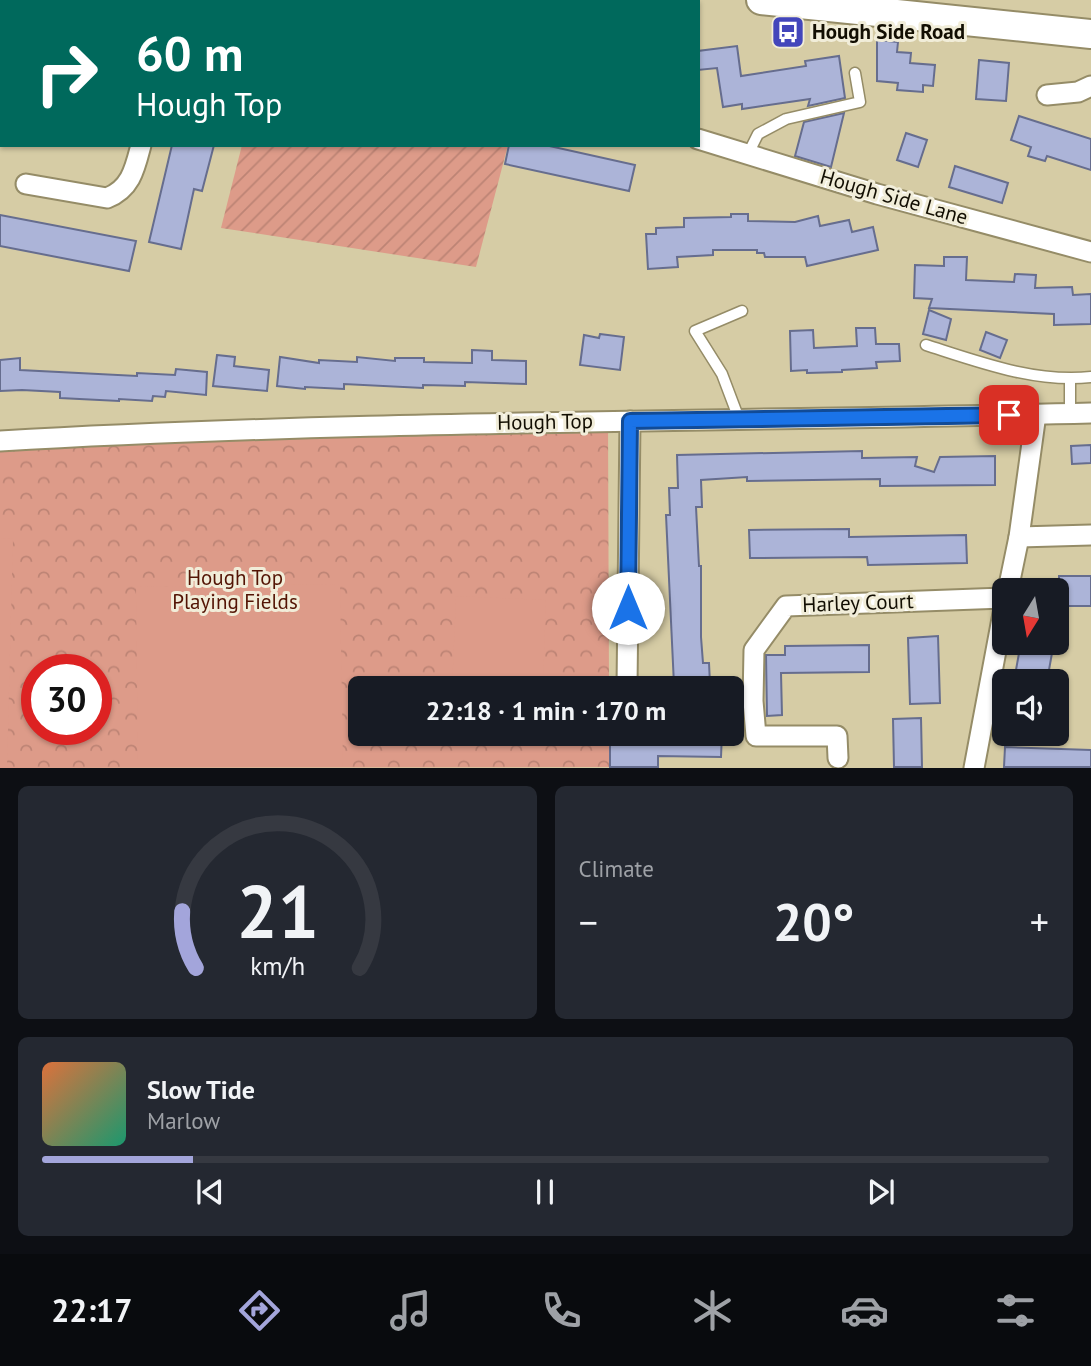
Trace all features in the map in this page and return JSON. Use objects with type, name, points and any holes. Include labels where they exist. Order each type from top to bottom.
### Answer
[{"type":"main road","points":[[761,0],[1091,34]]},
{"type":"street","points":[[1047,95],[1078,92],[1091,86]]},
{"type":"street","name":"Hough Side Lane","points":[[700,140],[877,194],[1091,252]]},
{"type":"street","points":[[26,184],[107,198],[117,195],[133,175],[140,147]]},
{"type":"street","name":"Hough Top","points":[[0,441],[222,431],[1091,413]]},
{"type":"street","points":[[1010,578],[1036,414]]},
{"type":"street","points":[[627,676],[630,421]]},
{"type":"street","points":[[1018,537],[1091,535]]},
{"type":"street","name":"Harley Court","points":[[838,758],[837,736],[756,736],[752,701],[754,650],[786,606],[992,598]]},
{"type":"street","points":[[974,768],[995,655]]},
{"type":"lane","points":[[748,154],[758,134],[786,119],[860,102],[855,73]]},
{"type":"lane","points":[[739,419],[722,374],[695,331],[742,310]]},
{"type":"lane","points":[[926,345],[1003,369],[1070,379],[1091,377]]},
{"type":"lane","points":[[1070,379],[1070,414]]},
{"type":"green space","points":[[241,147],[507,147],[476,267],[221,228]]},
{"type":"green space","name":"Hough Top Playing Fields","points":[[608,420],[609,676],[348,676],[348,746],[609,746],[610,767],[0,768],[0,441]]},
{"type":"green space","points":[[0,538],[13,539],[7,768],[0,767]]},
{"type":"green space","points":[[340,584],[343,767],[138,767],[136,587]]},
{"type":"green space","points":[[456,596],[546,600],[543,676],[453,676]]},
{"type":"building","points":[[877,40],[898,42],[897,52],[911,53],[910,63],[935,65],[933,86],[923,85],[923,92],[897,90],[898,83],[877,81]]},
{"type":"building","points":[[737,46],[741,76],[806,66],[805,61],[839,56],[845,98],[808,106],[810,99],[742,109],[742,104],[723,107],[717,68],[700,70],[700,51]]},
{"type":"building","points":[[979,60],[1009,63],[1006,101],[976,99]]},
{"type":"building","points":[[844,113],[831,167],[795,156],[804,122]]},
{"type":"building","points":[[1019,116],[1091,139],[1091,170],[1047,156],[1045,161],[1028,156],[1031,147],[1011,140]]},
{"type":"building","points":[[906,133],[927,140],[918,167],[897,160]]},
{"type":"building","points":[[172,147],[213,147],[202,191],[194,189],[181,249],[149,242]]},
{"type":"building","points":[[509,147],[554,147],[635,165],[629,191],[505,164]]},
{"type":"building","points":[[955,166],[1008,183],[1002,203],[949,187]]},
{"type":"building","points":[[731,214],[748,214],[748,221],[795,222],[818,216],[820,226],[849,220],[852,232],[873,227],[878,250],[807,266],[805,257],[765,257],[764,253],[757,253],[757,250],[713,250],[713,255],[677,257],[678,267],[648,269],[646,234],[656,234],[656,228],[684,227],[684,218],[731,217]]},
{"type":"building","points":[[0,215],[136,241],[129,271],[0,246]]},
{"type":"building","points":[[944,257],[967,257],[966,280],[1014,282],[1015,274],[1036,275],[1035,288],[1072,287],[1073,295],[1091,294],[1091,324],[1054,325],[1054,314],[929,308],[932,299],[914,298],[915,265],[944,266]]},
{"type":"building","points":[[929,310],[951,319],[946,340],[923,334]]},
{"type":"building","points":[[856,328],[875,328],[876,344],[899,344],[900,361],[876,362],[877,368],[842,372],[791,371],[790,331],[813,330],[814,348],[857,346]]},
{"type":"building","points":[[986,332],[1007,340],[1000,358],[980,350]]},
{"type":"building","points":[[600,334],[624,337],[620,370],[580,365],[584,335],[599,338]]},
{"type":"building","points":[[472,350],[492,351],[492,360],[526,361],[526,384],[465,382],[465,386],[423,385],[423,388],[344,384],[344,389],[277,386],[280,357],[319,363],[319,360],[357,362],[357,357],[395,361],[395,358],[424,358],[424,362],[472,363]]},
{"type":"building","points":[[217,355],[235,357],[234,366],[269,370],[267,391],[213,386]]},
{"type":"building","points":[[20,358],[20,370],[137,376],[137,373],[175,375],[176,369],[207,372],[206,395],[166,391],[165,397],[153,396],[152,401],[119,401],[60,398],[60,392],[0,391],[0,360]]},
{"type":"building","points":[[1091,445],[1091,463],[1072,464],[1071,446]]},
{"type":"building","points":[[862,451],[862,458],[917,457],[915,466],[934,472],[940,457],[995,456],[995,485],[880,486],[880,479],[747,481],[747,477],[701,480],[702,507],[696,507],[701,566],[701,637],[703,663],[709,663],[710,676],[674,676],[666,515],[670,515],[669,488],[678,488],[677,455]]},
{"type":"building","points":[[849,529],[849,537],[966,535],[967,563],[868,565],[867,557],[750,558],[749,530]]},
{"type":"building","points":[[1091,576],[1091,606],[1069,606],[1069,578],[1059,578]]},
{"type":"building","points":[[938,636],[940,703],[910,704],[908,638]]},
{"type":"building","points":[[869,645],[869,672],[781,673],[782,715],[767,716],[766,655],[785,655],[785,646]]},
{"type":"building","points":[[1019,655],[1052,655],[1049,669],[1016,669]]},
{"type":"building","points":[[921,718],[922,767],[894,767],[893,719]]},
{"type":"building","points":[[610,746],[721,746],[721,757],[658,756],[658,767],[610,767]]},
{"type":"building","points":[[1005,747],[1091,750],[1091,767],[1004,767]]},
{"type":"place","name":"Hough Side Road","points":[[788,32]]},
{"type":"route","points":[[628,608],[630,421],[1009,415]]}]
